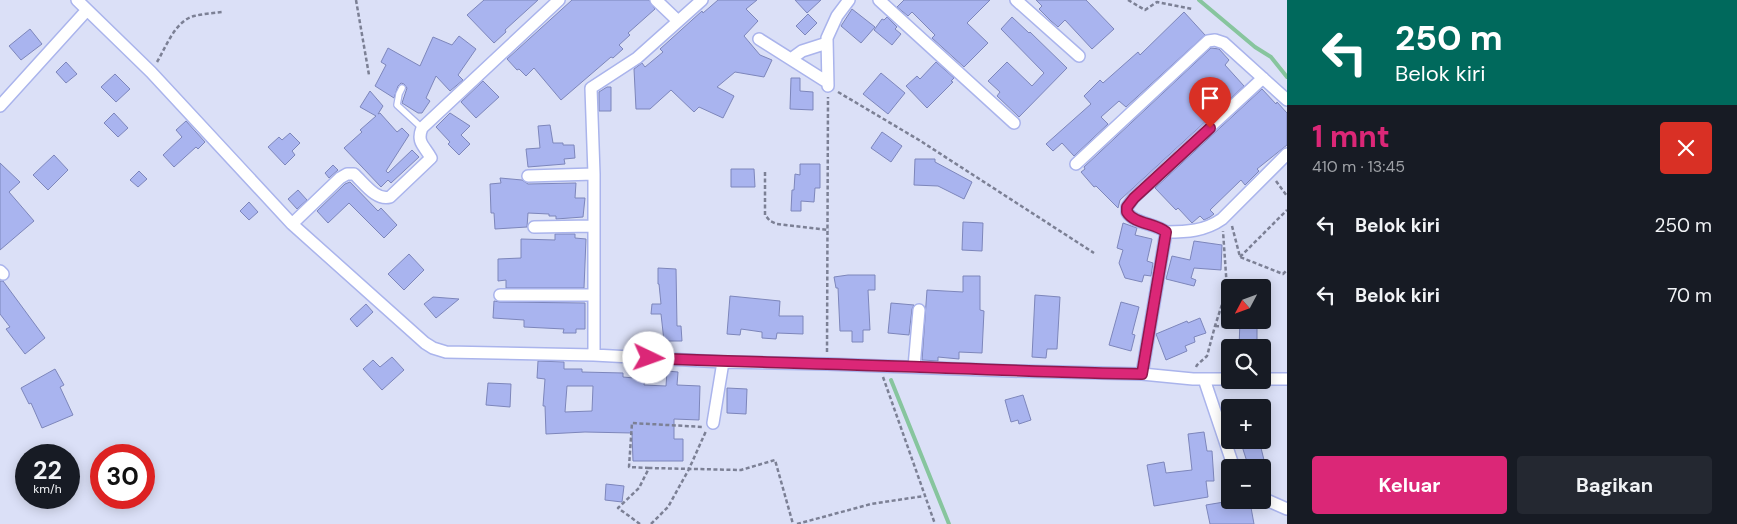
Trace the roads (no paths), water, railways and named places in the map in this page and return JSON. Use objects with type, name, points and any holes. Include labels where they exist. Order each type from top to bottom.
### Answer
[{"type":"street","points":[[77,0],[151,72],[292,224],[424,343],[433,348],[446,352],[594,355],[723,362],[1142,374],[1221,379]]},
{"type":"street","points":[[292,224],[340,178],[350,173],[354,174],[376,195],[382,198],[390,197],[431,158],[420,141],[419,137],[422,128],[558,0]]},
{"type":"street","points":[[656,0],[678,21]]},
{"type":"street","points":[[594,355],[594,174],[591,88],[637,58],[702,0]]},
{"type":"street","points":[[759,39],[791,58],[827,84],[827,43],[831,27],[849,0]]},
{"type":"street","points":[[879,0],[1014,123]]},
{"type":"street","points":[[1016,0],[1079,56]]},
{"type":"street","points":[[0,106],[87,10]]},
{"type":"street","points":[[1076,164],[1208,41],[1215,40],[1224,43],[1287,100]]},
{"type":"street","points":[[791,58],[802,51],[827,43]]},
{"type":"street","points":[[1263,78],[1140,192],[1127,207],[1127,212],[1132,218],[1154,225],[1166,232],[1186,232],[1212,226],[1225,216],[1287,154]]},
{"type":"street","points":[[528,176],[594,174]]},
{"type":"street","points":[[534,227],[593,226]]},
{"type":"street","points":[[1142,374],[1166,232]]},
{"type":"street","points":[[500,295],[594,296]]},
{"type":"street","points":[[914,367],[919,310]]},
{"type":"street","points":[[713,423],[723,362]]},
{"type":"street","points":[[1198,379],[1230,459]]},
{"type":"street","points":[[1271,379],[1287,379]]},
{"type":"street","points":[[1271,502],[1287,509]]},
{"type":"lane","points":[[402,88],[397,104],[422,128]]},
{"type":"waterway","points":[[1199,0],[1255,47],[1271,57],[1287,77]]},
{"type":"waterway","points":[[891,380],[949,524]]}]
